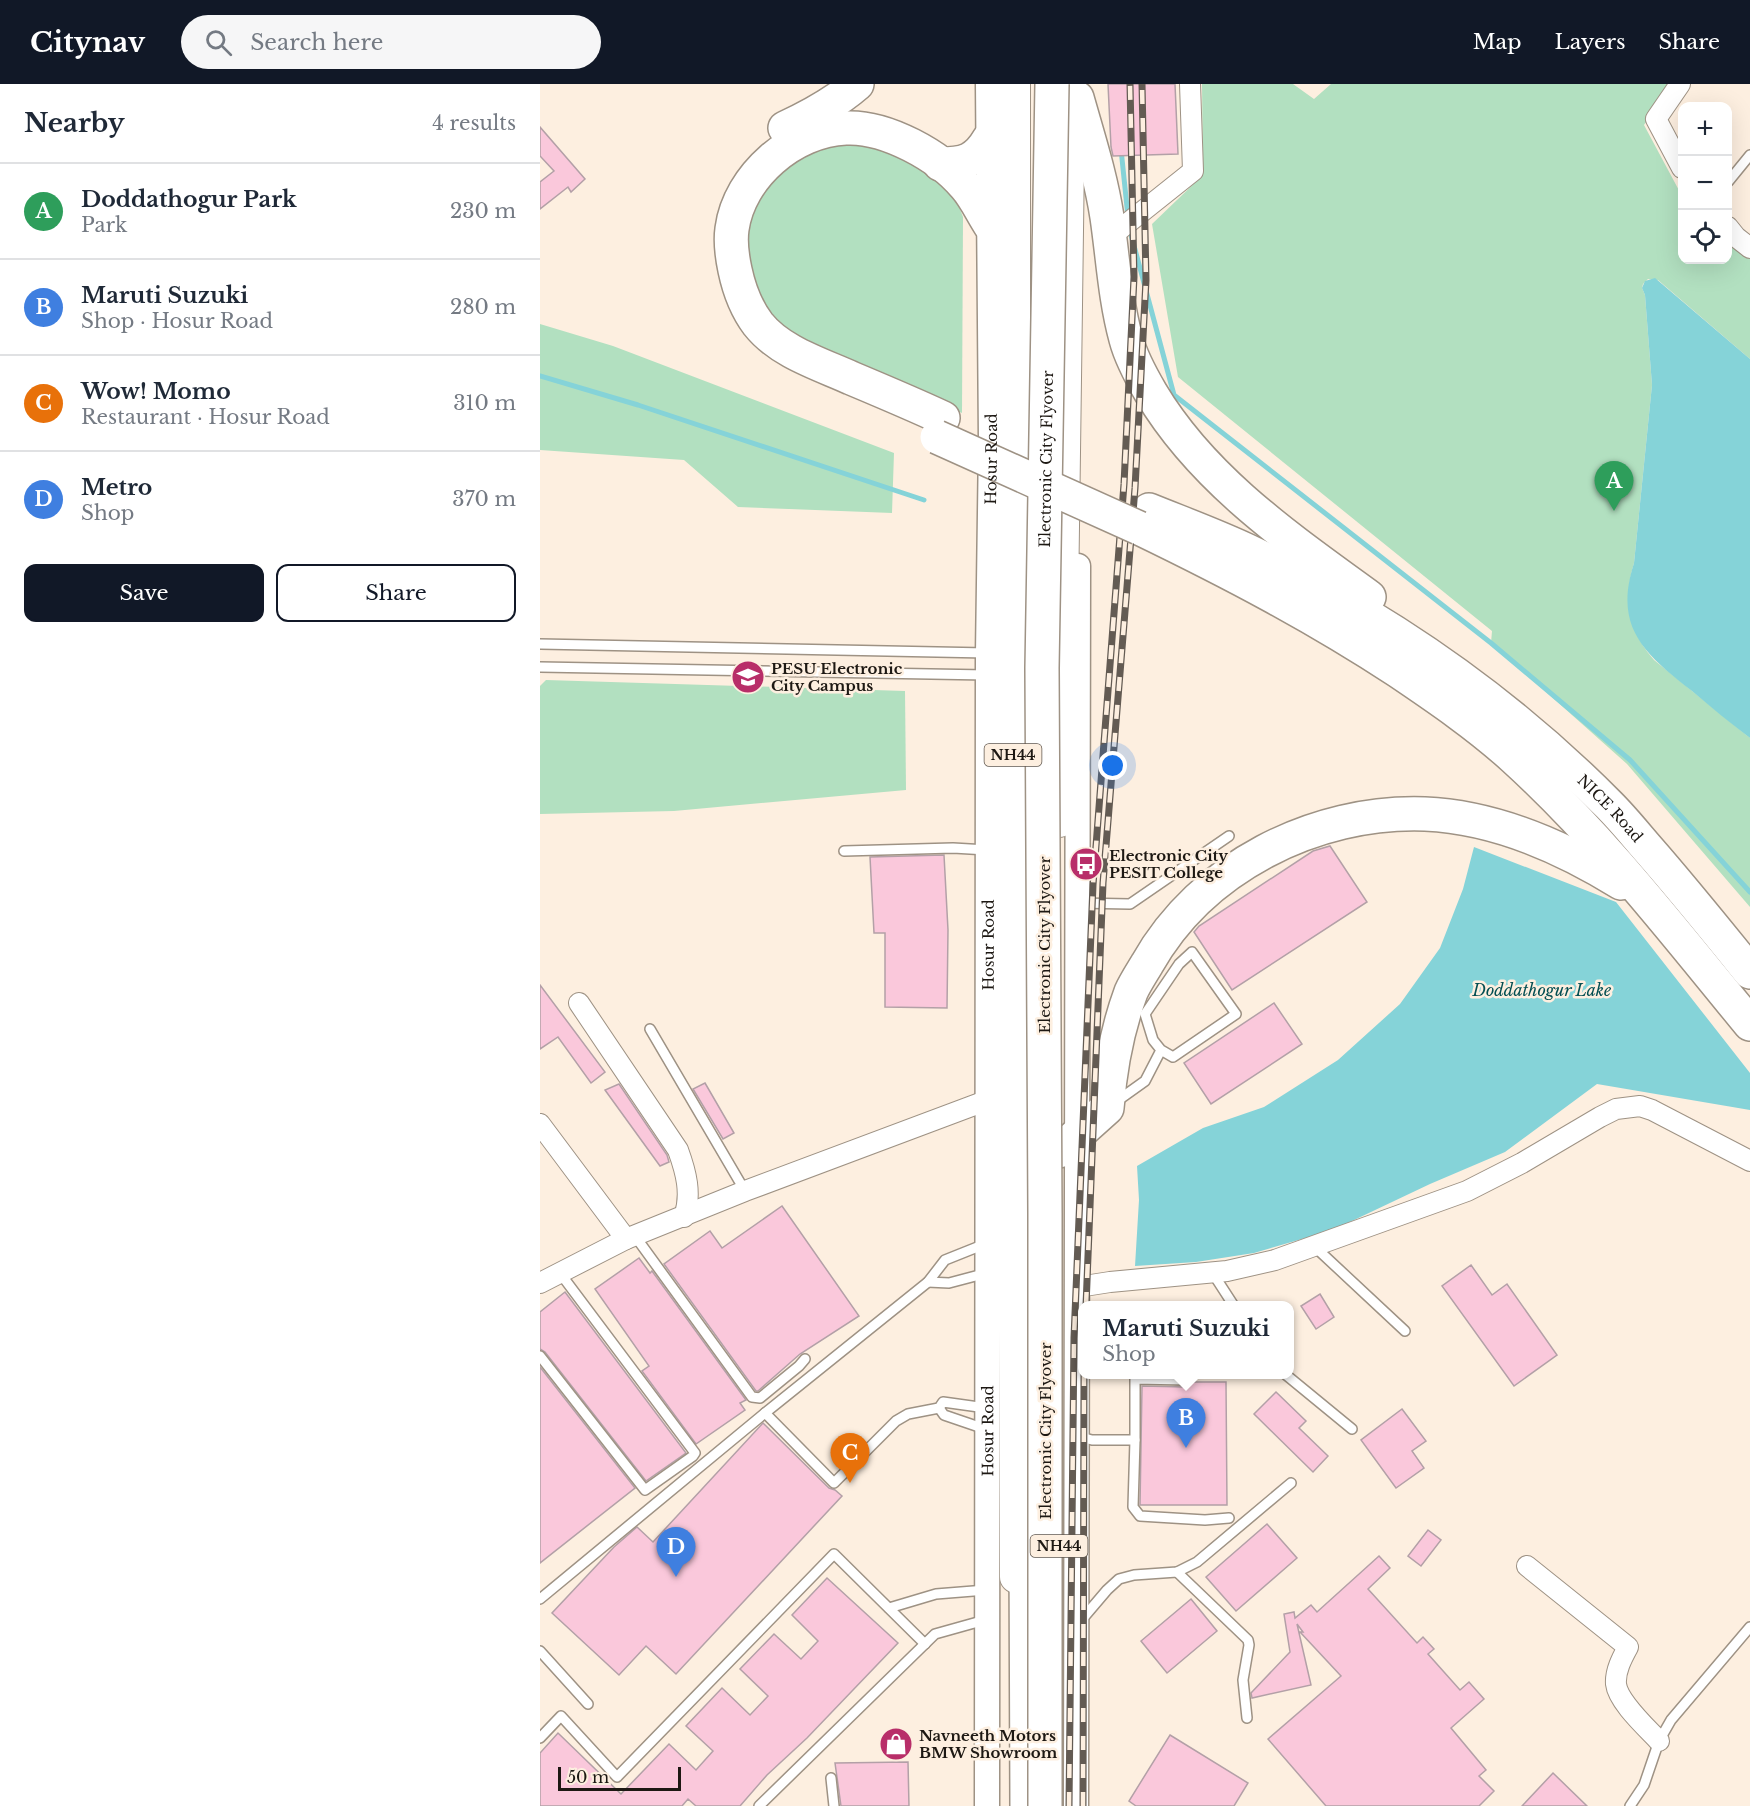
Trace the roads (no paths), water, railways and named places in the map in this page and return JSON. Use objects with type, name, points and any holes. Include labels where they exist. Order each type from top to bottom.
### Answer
[{"type":"highway","points":[[857,84],[820,111],[776,132],[746,157],[733,173],[723,192],[712,237],[711,263],[724,307],[738,331],[775,362],[854,401],[940,427]]},
{"type":"highway","name":"Hosur Road","points":[[1014,84],[1001,665],[1016,1806]]},
{"type":"highway","name":"Electronic City Flyover","points":[[1027,1806],[1025,1133],[1032,84]]},
{"type":"highway","points":[[1069,87],[1095,162],[1107,217],[1114,286],[1126,341],[1138,371],[1178,432],[1214,474],[1299,546],[1418,633],[1447,668]]},
{"type":"highway","name":"Electronic City Flyover","points":[[1045,1806],[1046,1213],[1042,668],[1069,87]]},
{"type":"highway","name":"NH44","points":[[1059,1806],[1069,1143],[1059,796],[1069,87]]},
{"type":"highway","points":[[990,225],[965,186],[940,164],[918,149],[898,139],[873,131],[846,128],[821,132],[799,141],[782,150],[765,165],[749,186],[738,209],[732,228],[731,253],[744,301],[758,324],[777,342],[940,427],[1141,518],[1254,555],[1393,631],[1447,668]]},
{"type":"highway","points":[[940,164],[961,164],[972,159],[989,139]]},
{"type":"highway","points":[[1141,518],[1300,610],[1430,692],[1514,758],[1584,828],[1648,900],[1750,1024]]},
{"type":"highway","name":"NICE Road","points":[[1447,668],[1534,734],[1611,807],[1750,972]]},
{"type":"highway","points":[[1069,1143],[1107,1108],[1114,1045],[1132,991],[1158,945],[1186,910],[1214,884],[1274,847],[1305,833],[1347,821],[1385,816],[1425,814],[1459,818],[1519,834],[1553,847],[1592,865],[1648,900]]},
{"type":"street","name":"Hosur Road","points":[[987,1806],[977,1622],[987,1590],[989,850],[1001,665],[991,442],[988,84]]},
{"type":"street","points":[[1109,238],[1193,171],[1190,84]]},
{"type":"street","points":[[1678,159],[1656,119],[1680,84]]},
{"type":"street","points":[[1069,87],[1078,903],[1069,1143],[1078,1287],[1076,1806]]},
{"type":"street","points":[[1732,232],[1750,248]]},
{"type":"street","points":[[579,1003],[678,1150],[689,1196],[684,1217]]},
{"type":"street","points":[[540,1283],[630,1237],[745,1191],[988,1100]]},
{"type":"street","points":[[1078,1287],[1212,1272],[1275,1260],[1315,1247],[1467,1191],[1522,1163],[1600,1116],[1616,1109],[1640,1106],[1750,1161]]},
{"type":"street","points":[[540,1124],[630,1237]]},
{"type":"street","points":[[1527,1566],[1628,1647],[1620,1662],[1616,1684],[1628,1707],[1659,1742]]},
{"type":"lane","points":[[1732,177],[1750,155]]},
{"type":"lane","points":[[540,644],[1001,665]]},
{"type":"lane","points":[[540,667],[1001,665]]},
{"type":"lane","points":[[1078,903],[1130,903],[1229,836]]},
{"type":"lane","points":[[844,851],[953,848],[989,850]]},
{"type":"lane","points":[[1192,952],[1236,1014],[1173,1057],[1161,1050],[1154,1040],[1145,1014],[1179,964],[1192,952]]},
{"type":"lane","points":[[650,1029],[745,1191]]},
{"type":"lane","points":[[1107,1108],[1144,1081],[1161,1050]]},
{"type":"lane","points":[[630,1237],[752,1397],[760,1398],[805,1359]]},
{"type":"lane","points":[[540,1599],[928,1282],[945,1260],[988,1243]]},
{"type":"lane","points":[[1315,1247],[1405,1331]]},
{"type":"lane","points":[[928,1282],[949,1283],[988,1272]]},
{"type":"lane","points":[[1212,1272],[1231,1301]]},
{"type":"lane","points":[[540,1356],[645,1490],[693,1456],[694,1453],[560,1273]]},
{"type":"lane","points":[[1186,1380],[1135,1379],[1133,1507],[1140,1516],[1205,1520],[1228,1518]]},
{"type":"lane","points":[[1291,1379],[1352,1429]]},
{"type":"lane","points":[[765,1413],[834,1483],[896,1421],[908,1414],[939,1408],[943,1402],[988,1419]]},
{"type":"lane","points":[[939,1408],[944,1415],[988,1419]]},
{"type":"lane","points":[[1077,1436],[1092,1440],[1135,1440]]},
{"type":"lane","points":[[1077,1619],[1084,1617],[1119,1579],[1134,1575],[1177,1572],[1197,1563],[1291,1482]]},
{"type":"lane","points":[[540,1738],[561,1716],[617,1777],[834,1554],[925,1644]]},
{"type":"lane","points":[[1177,1572],[1248,1640],[1243,1680],[1247,1718]]},
{"type":"lane","points":[[889,1608],[935,1594],[987,1590]]},
{"type":"lane","points":[[759,1806],[935,1634],[977,1622]]},
{"type":"lane","points":[[1630,1806],[1644,1785],[1659,1742],[1671,1720],[1750,1627]]},
{"type":"lane","points":[[540,1652],[588,1704]]},
{"type":"lane","points":[[831,1778],[834,1806]]},
{"type":"water","points":[[1655,278],[1750,359],[1750,738],[1660,665],[1638,638],[1631,622],[1628,605],[1629,586],[1634,563],[1652,385],[1645,295],[1642,288],[1645,281]]},
{"type":"water","name":"Doddathogur Lake","points":[[1474,847],[1616,902],[1750,1073],[1750,1110],[1597,1084],[1505,1152],[1430,1184],[1333,1230],[1254,1253],[1196,1262],[1135,1266],[1139,1200],[1137,1166],[1203,1128],[1264,1107],[1338,1060],[1400,1004],[1440,948],[1463,889]]},
{"type":"waterway","points":[[1121,149],[1128,217]]},
{"type":"waterway","points":[[1129,227],[1174,395],[1491,643],[1630,760],[1750,892]]},
{"type":"waterway","points":[[540,376],[638,405],[924,500]]},
{"type":"railway","points":[[1069,1806],[1074,1338],[1093,885],[1124,484],[1134,277],[1130,84]]},
{"type":"railway","points":[[1086,1301],[1103,883],[1135,488],[1146,280],[1142,84]]},
{"type":"railway","points":[[1083,1806],[1084,1379]]},
{"type":"place","name":"Doddathogur Park","points":[[1614,511]]},
{"type":"place","name":"PESU Electronic City Campus","points":[[748,677]]},
{"type":"place","name":"Electronic City PESIT College","points":[[1086,864]]},
{"type":"place","name":"Maruti Suzuki","points":[[1186,1448]]},
{"type":"place","name":"Wow! Momo","points":[[850,1483]]},
{"type":"place","name":"Metro","points":[[676,1577]]},
{"type":"place","name":"Navneeth Motors BMW Showroom","points":[[896,1744]]}]
